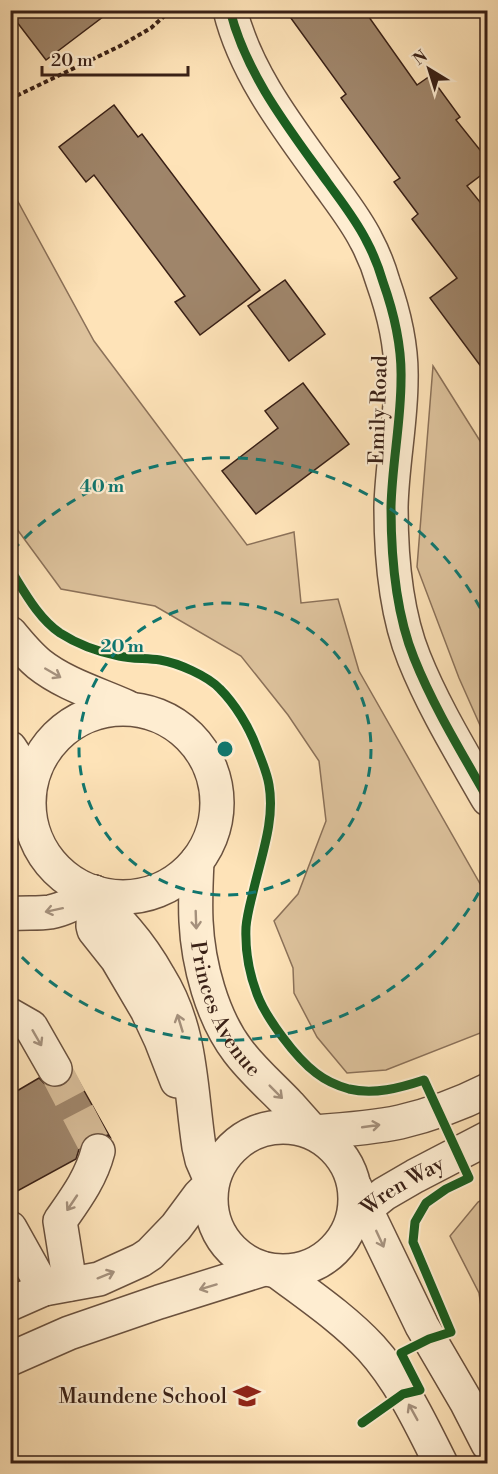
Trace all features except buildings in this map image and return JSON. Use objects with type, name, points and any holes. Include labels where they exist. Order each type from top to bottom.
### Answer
[{"type":"street","name":"Emily Road","points":[[230,10],[255,74],[287,125],[350,213],[366,239],[384,283],[394,318],[400,359],[401,380],[391,505],[396,589],[400,609],[422,676],[488,799]]},
{"type":"street","name":"Princes Avenue","points":[[10,633],[29,656],[48,671],[127,706],[166,718],[189,734],[206,756],[216,782],[217,810],[211,837],[197,861],[176,881],[150,893],[123,897],[94,892],[71,882],[51,864],[38,843],[20,825],[31,780],[42,753],[60,732],[84,717],[127,706]]},
{"type":"street","points":[[10,748],[31,780]]},
{"type":"street","name":"Princes Avenue","points":[[197,861],[195,918],[198,943],[203,969],[218,1015],[238,1051],[256,1072],[313,1132],[333,1146],[347,1164],[358,1205],[488,1444]]},
{"type":"street","name":"Princes Avenue","points":[[94,892],[142,951],[160,978],[172,1002],[187,1048],[199,1147],[212,1182]]},
{"type":"street","points":[[10,914],[57,910],[76,903],[94,892]]},
{"type":"street","points":[[10,1015],[31,1027],[55,1069]]},
{"type":"street","points":[[313,1132],[365,1128],[402,1121],[438,1111],[488,1090]]},
{"type":"street","name":"Princes Avenue","points":[[313,1132],[285,1126],[271,1127],[245,1137],[234,1146],[216,1169],[212,1182],[210,1198],[217,1229],[236,1254],[249,1264],[271,1271],[333,1313],[377,1355],[397,1383],[441,1464]]},
{"type":"street","name":"Wren Way","points":[[358,1205],[377,1198],[488,1138]]},
{"type":"street","points":[[57,1287],[60,1221],[94,1167],[98,1151]]},
{"type":"street","points":[[10,1304],[57,1287],[99,1279],[141,1260],[171,1232],[212,1182]]},
{"type":"street","points":[[10,1359],[89,1326],[159,1302],[271,1271],[294,1271],[310,1266],[324,1259],[337,1248],[346,1234],[358,1205]]},
{"type":"street","points":[[10,1228],[57,1287]]},
{"type":"path","points":[[10,99],[120,46],[151,28],[171,10]]},
{"type":"shaded area","points":[[10,187],[94,341],[247,545],[294,532],[301,603],[338,599],[359,671],[487,896],[488,1025],[483,1032],[386,1070],[347,1073],[317,1037],[294,993],[293,968],[274,921],[298,894],[326,821],[319,761],[288,715],[241,656],[155,606],[61,589],[11,521]]},
{"type":"shaded area","points":[[433,366],[487,452],[484,487],[488,499],[487,741],[459,678],[417,567]]},
{"type":"shaded area","points":[[487,1197],[487,1347],[479,1293],[450,1236],[478,1202]]},
{"type":"tunnel","points":[[55,1069],[98,1151]]},
{"type":"cycle path","points":[[230,10],[237,34],[258,79],[285,122],[358,225],[380,271],[394,318],[401,367],[400,412],[391,507],[393,564],[398,603],[414,658],[430,695],[488,799]]},
{"type":"cycle path","points":[[10,569],[38,612],[60,633],[88,647],[111,654],[160,660],[184,667],[215,684],[231,702],[253,739],[269,785],[270,811],[267,837],[246,927],[250,970],[261,1004],[291,1048],[323,1078],[358,1091],[396,1088],[424,1080],[469,1178],[446,1189],[426,1203],[415,1222],[413,1242],[451,1332],[429,1339],[401,1353],[420,1390],[403,1394],[362,1423]]},
{"type":"place","name":"Maundene School","points":[[247,1396]]}]
